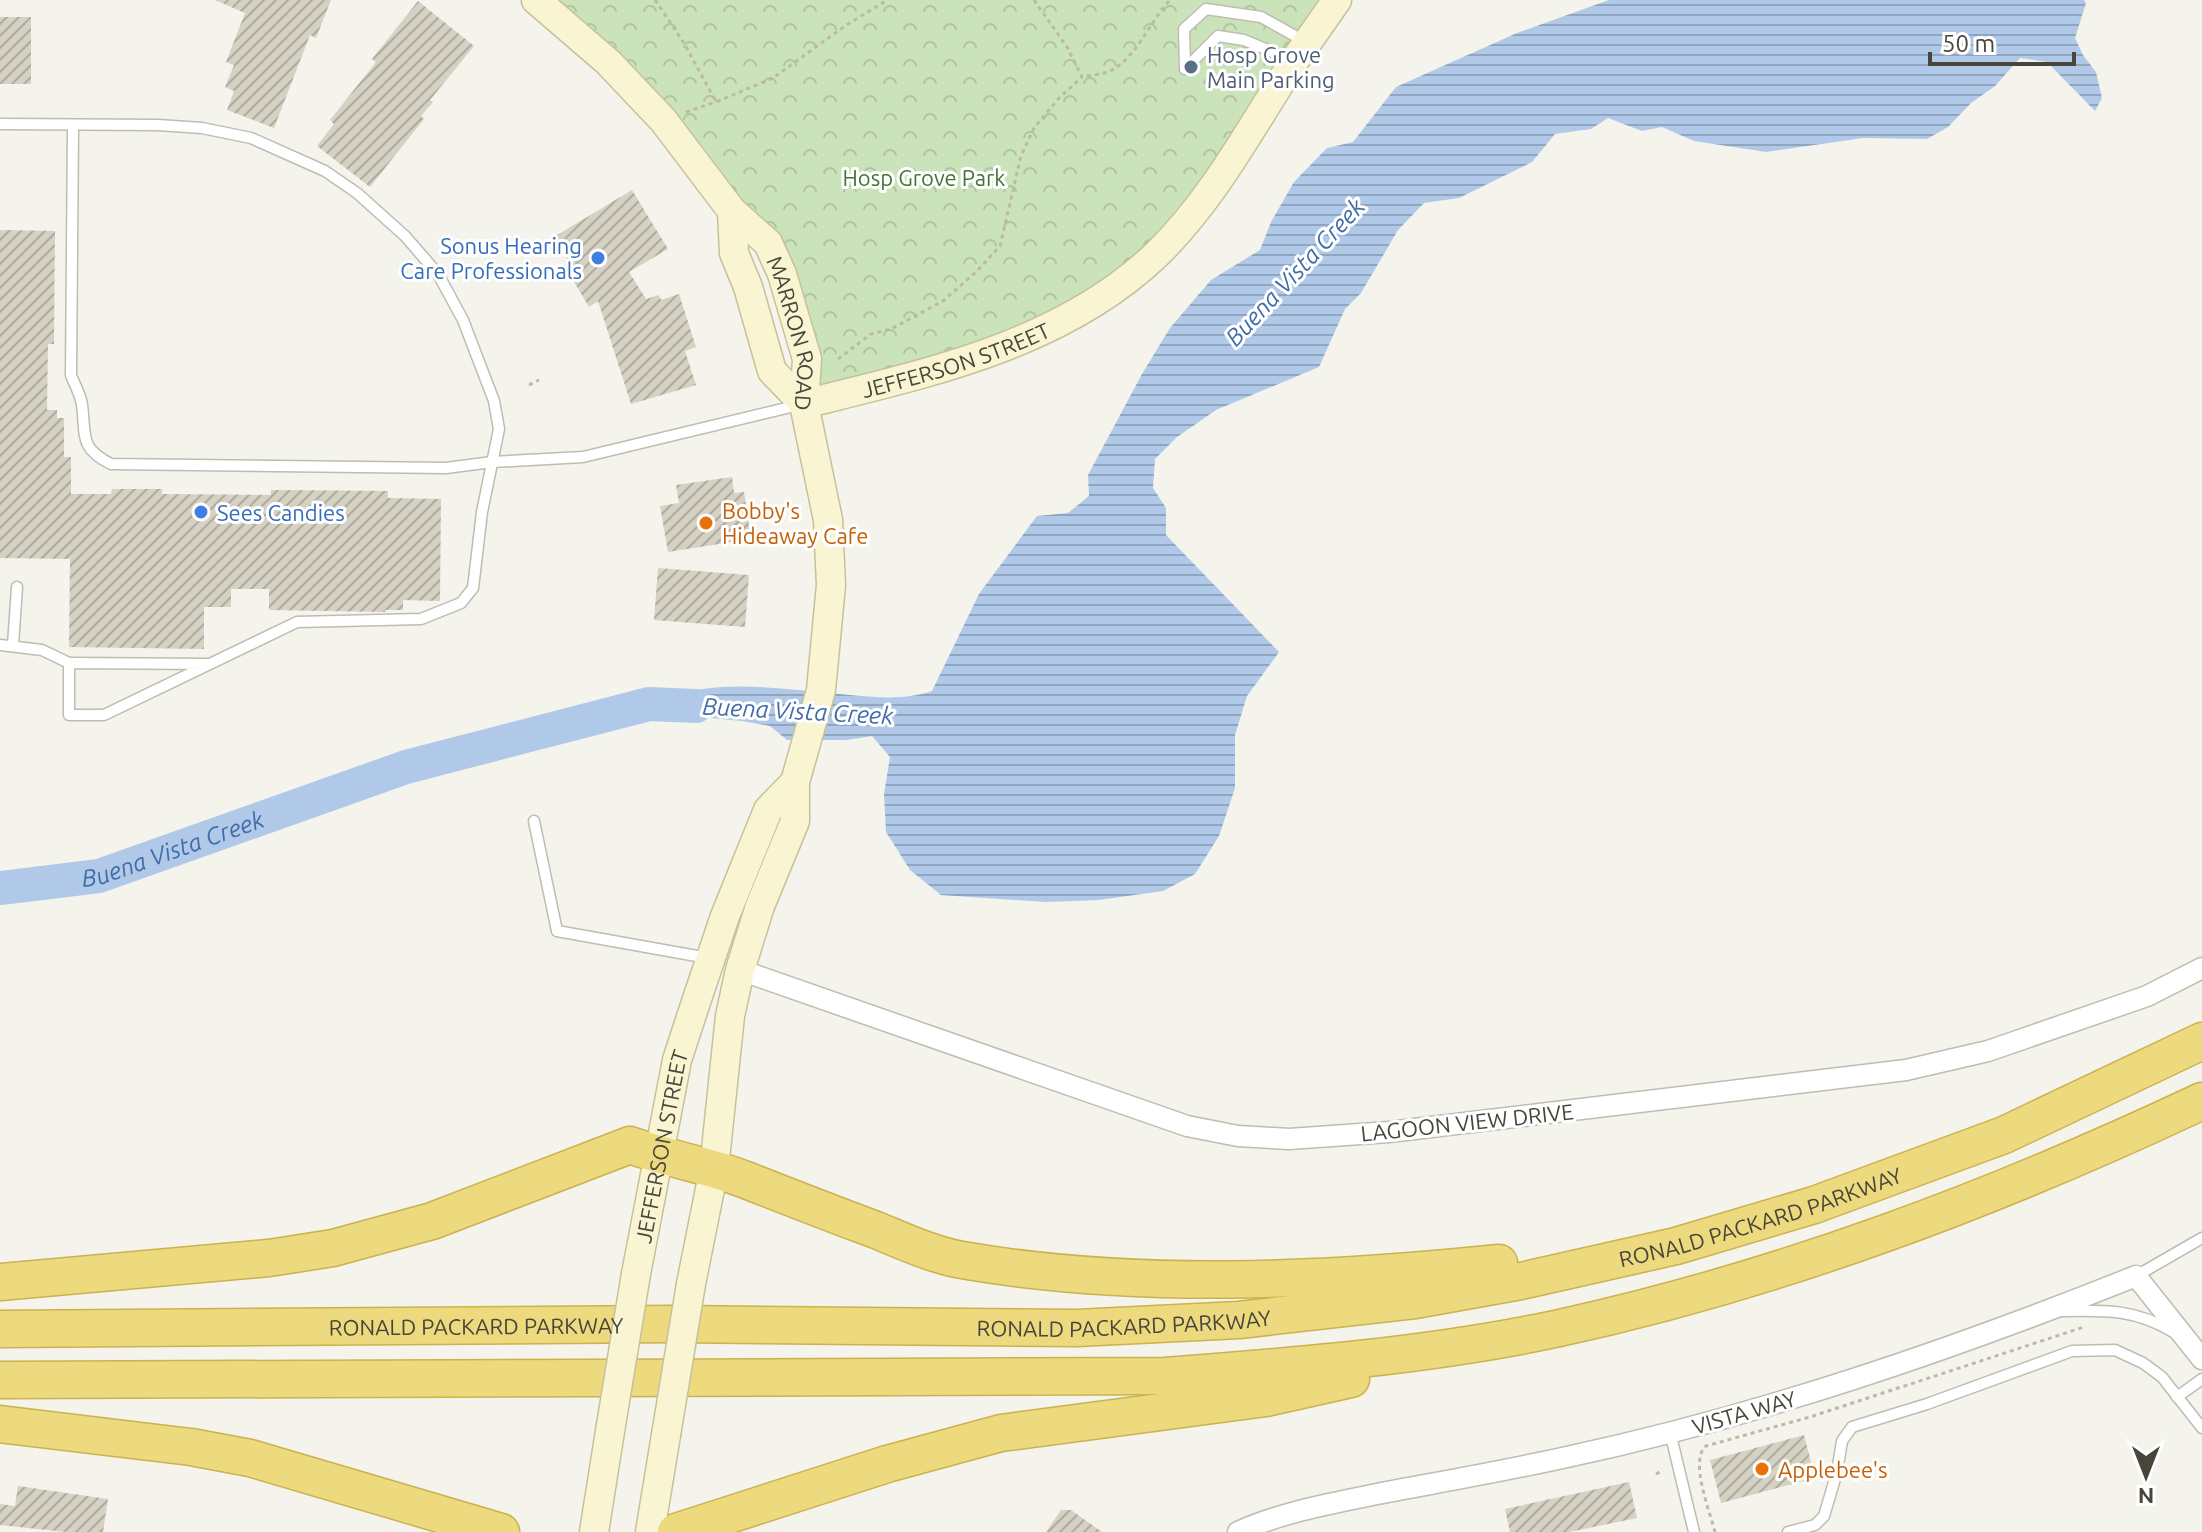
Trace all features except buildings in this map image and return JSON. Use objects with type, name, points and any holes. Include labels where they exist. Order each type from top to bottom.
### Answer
[{"type":"highway","name":"RONALD PACKARD PARKWAY","points":[[0,1329],[672,1324],[1077,1328],[1239,1320],[1415,1300],[1521,1281],[1676,1246],[1814,1205],[2004,1135],[2202,1041]]},
{"type":"highway","points":[[676,1532],[887,1464],[1001,1433],[1266,1398],[1407,1367],[1723,1285],[1935,1217],[2096,1150],[2202,1101]]},
{"type":"highway","points":[[0,1282],[269,1258],[333,1248],[432,1221],[630,1145],[714,1169],[900,1240],[959,1259],[1104,1276],[1318,1276],[1431,1270],[1676,1246]]},
{"type":"highway","points":[[0,1380],[1165,1376],[1274,1368],[1554,1329]]},
{"type":"highway","points":[[0,1424],[191,1447],[250,1458],[501,1532]]},
{"type":"main road","name":"MARRON ROAD","points":[[536,0],[608,62],[663,120],[732,211],[768,243],[782,274],[807,359],[804,404]]},
{"type":"main road","name":"JEFFERSON STREET","points":[[650,1532],[691,1284],[714,1169],[730,1016],[740,970],[760,906],[795,821],[795,782],[821,690],[831,554],[828,520],[804,404],[952,366],[1027,337],[1104,296],[1158,252],[1209,192],[1337,0]]},
{"type":"main road","name":"JEFFERSON STREET","points":[[594,1532],[636,1274],[677,1060],[710,958],[768,810],[795,782]]},
{"type":"street","name":"LAGOON VIEW DRIVE","points":[[740,970],[1187,1126],[1238,1136],[1289,1139],[1389,1132],[1906,1070],[1988,1051],[2147,996],[2202,968]]},
{"type":"street","name":"VISTA WAY","points":[[1238,1532],[1263,1520],[1319,1506],[1567,1457],[1781,1402],[1919,1359],[2136,1276]]},
{"type":"street","points":[[2136,1276],[2202,1359]]},
{"type":"lane","points":[[1206,9],[1261,17],[1301,52],[1218,36],[1185,69],[1184,29],[1206,9]]},
{"type":"lane","points":[[0,124],[192,127],[251,138],[325,171],[357,193],[405,236],[438,274],[463,320],[494,401],[499,429],[482,512],[473,588],[461,603],[421,619],[297,622],[104,715],[69,715],[69,663]]},
{"type":"lane","points":[[73,126],[71,375],[82,403],[82,429],[88,448],[98,458],[111,464],[446,468],[583,457],[804,404]]},
{"type":"lane","points":[[13,645],[17,587]]},
{"type":"lane","points":[[0,645],[42,650],[69,663],[209,664]]},
{"type":"lane","points":[[534,821],[557,931],[710,958]]},
{"type":"lane","points":[[2136,1276],[2202,1238]]},
{"type":"lane","points":[[2048,1311],[2137,1314],[2188,1341]]},
{"type":"lane","points":[[1788,1532],[1815,1525],[1824,1516],[1842,1441],[1852,1427],[1927,1404],[2072,1351],[2115,1350],[2143,1363],[2162,1377],[2202,1428]]},
{"type":"lane","points":[[2177,1397],[2202,1379]]},
{"type":"lane","points":[[1670,1432],[1694,1532]]},
{"type":"path","points":[[655,0],[684,43],[716,102]]},
{"type":"path","points":[[663,120],[773,78],[887,0]]},
{"type":"path","points":[[1034,0],[1067,47],[1082,77]]},
{"type":"path","points":[[838,359],[871,334],[891,329],[943,301],[976,272],[1000,246],[1021,156],[1034,128],[1082,77],[1107,73],[1127,61],[1152,20],[1170,0]]},
{"type":"path","points":[[529,385],[539,380]]},
{"type":"path","points":[[1715,1532],[1697,1463],[1701,1450],[1706,1446],[1810,1417],[2092,1324]]},
{"type":"green space","name":"Hosp Grove Park","points":[[552,0],[1323,0],[1196,192],[1136,258],[1075,300],[1009,334],[812,392],[760,242]]},
{"type":"water","points":[[1609,0],[2084,0],[2086,3],[2075,38],[2096,72],[2102,98],[2095,111],[2047,62],[2020,58],[1995,86],[1971,103],[1948,127],[1927,139],[1863,138],[1766,152],[1694,141],[1662,127],[1642,131],[1608,118],[1591,129],[1555,134],[1532,162],[1459,198],[1424,203],[1398,230],[1361,293],[1345,309],[1319,367],[1216,410],[1177,437],[1155,459],[1153,488],[1166,508],[1166,535],[1279,652],[1247,696],[1235,735],[1235,788],[1219,836],[1195,874],[1163,891],[1099,900],[1046,902],[941,895],[910,870],[886,832],[884,794],[890,757],[872,736],[847,740],[787,740],[770,726],[658,713],[649,704],[695,690],[719,687],[767,687],[886,697],[932,691],[979,594],[1037,516],[1068,513],[1089,496],[1088,475],[1170,328],[1211,280],[1260,250],[1271,222],[1294,182],[1327,148],[1353,142],[1396,87],[1517,33]]},
{"type":"waterway","name":"Buena Vista Creek","points":[[0,888],[99,876],[406,767],[649,704],[696,706]]},
{"type":"place","name":"Hosp Grove Main Parking","points":[[1191,67]]},
{"type":"place","name":"Sonus Hearing Care Professionals","points":[[598,258]]},
{"type":"place","name":"Sees Candies","points":[[201,512]]},
{"type":"place","name":"Bobby's Hideaway Cafe","points":[[706,523]]},
{"type":"place","name":"Applebee's","points":[[1762,1469]]}]
